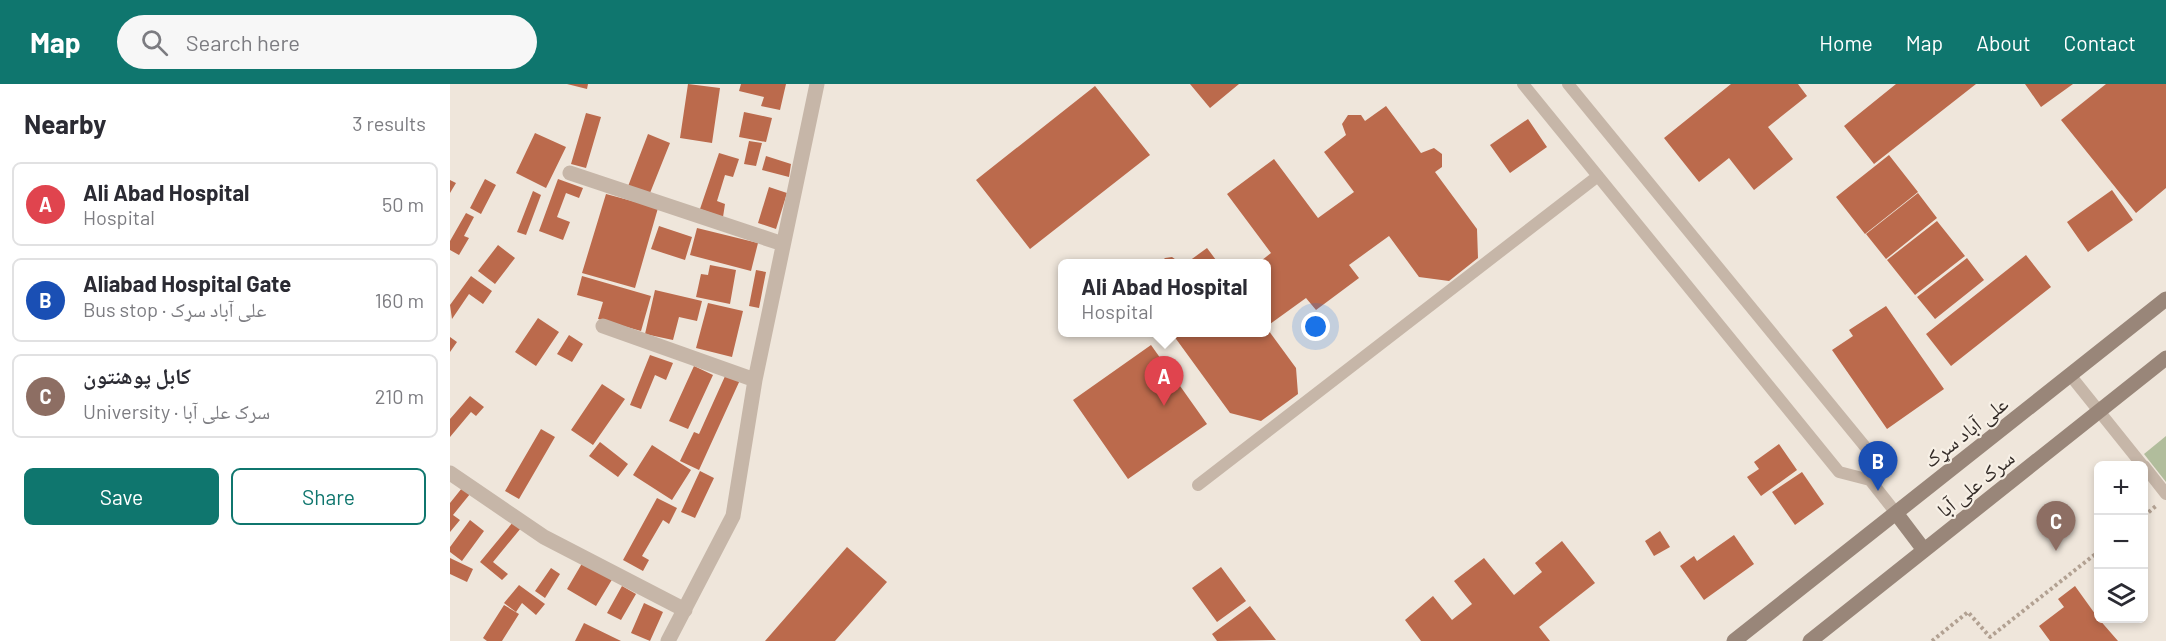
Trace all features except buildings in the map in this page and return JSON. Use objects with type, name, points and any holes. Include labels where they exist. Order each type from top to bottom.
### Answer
[{"type":"street","points":[[668,641],[733,516],[755,380],[817,84]]},
{"type":"street","points":[[570,173],[783,244]]},
{"type":"street","name":"علی آباد سړک","points":[[1734,641],[2165,301]]},
{"type":"street","points":[[603,326],[755,380]]},
{"type":"street","name":"سرک علی آبا","points":[[1810,641],[2166,358]]},
{"type":"street","points":[[450,473],[544,537],[685,610]]},
{"type":"street","points":[[1896,513],[1924,550]]},
{"type":"lane","points":[[1523,84],[1839,472],[1870,480]]},
{"type":"lane","points":[[1568,84],[1867,449],[1870,480],[1896,513]]},
{"type":"lane","points":[[1198,485],[1598,176]]},
{"type":"lane","points":[[2070,375],[2139,461]]},
{"type":"lane","points":[[2148,472],[2166,494]]},
{"type":"path","points":[[1932,641],[1968,612],[1990,637],[2094,555]]},
{"type":"green space","points":[[2166,436],[2166,482],[2144,454]]},
{"type":"place","name":"Ali Abad Hospital","points":[[1164,406]]},
{"type":"place","name":"Aliabad Hospital Gate","points":[[1878,491]]},
{"type":"place","name":"کابل پوهنتون","points":[[2056,551]]}]
